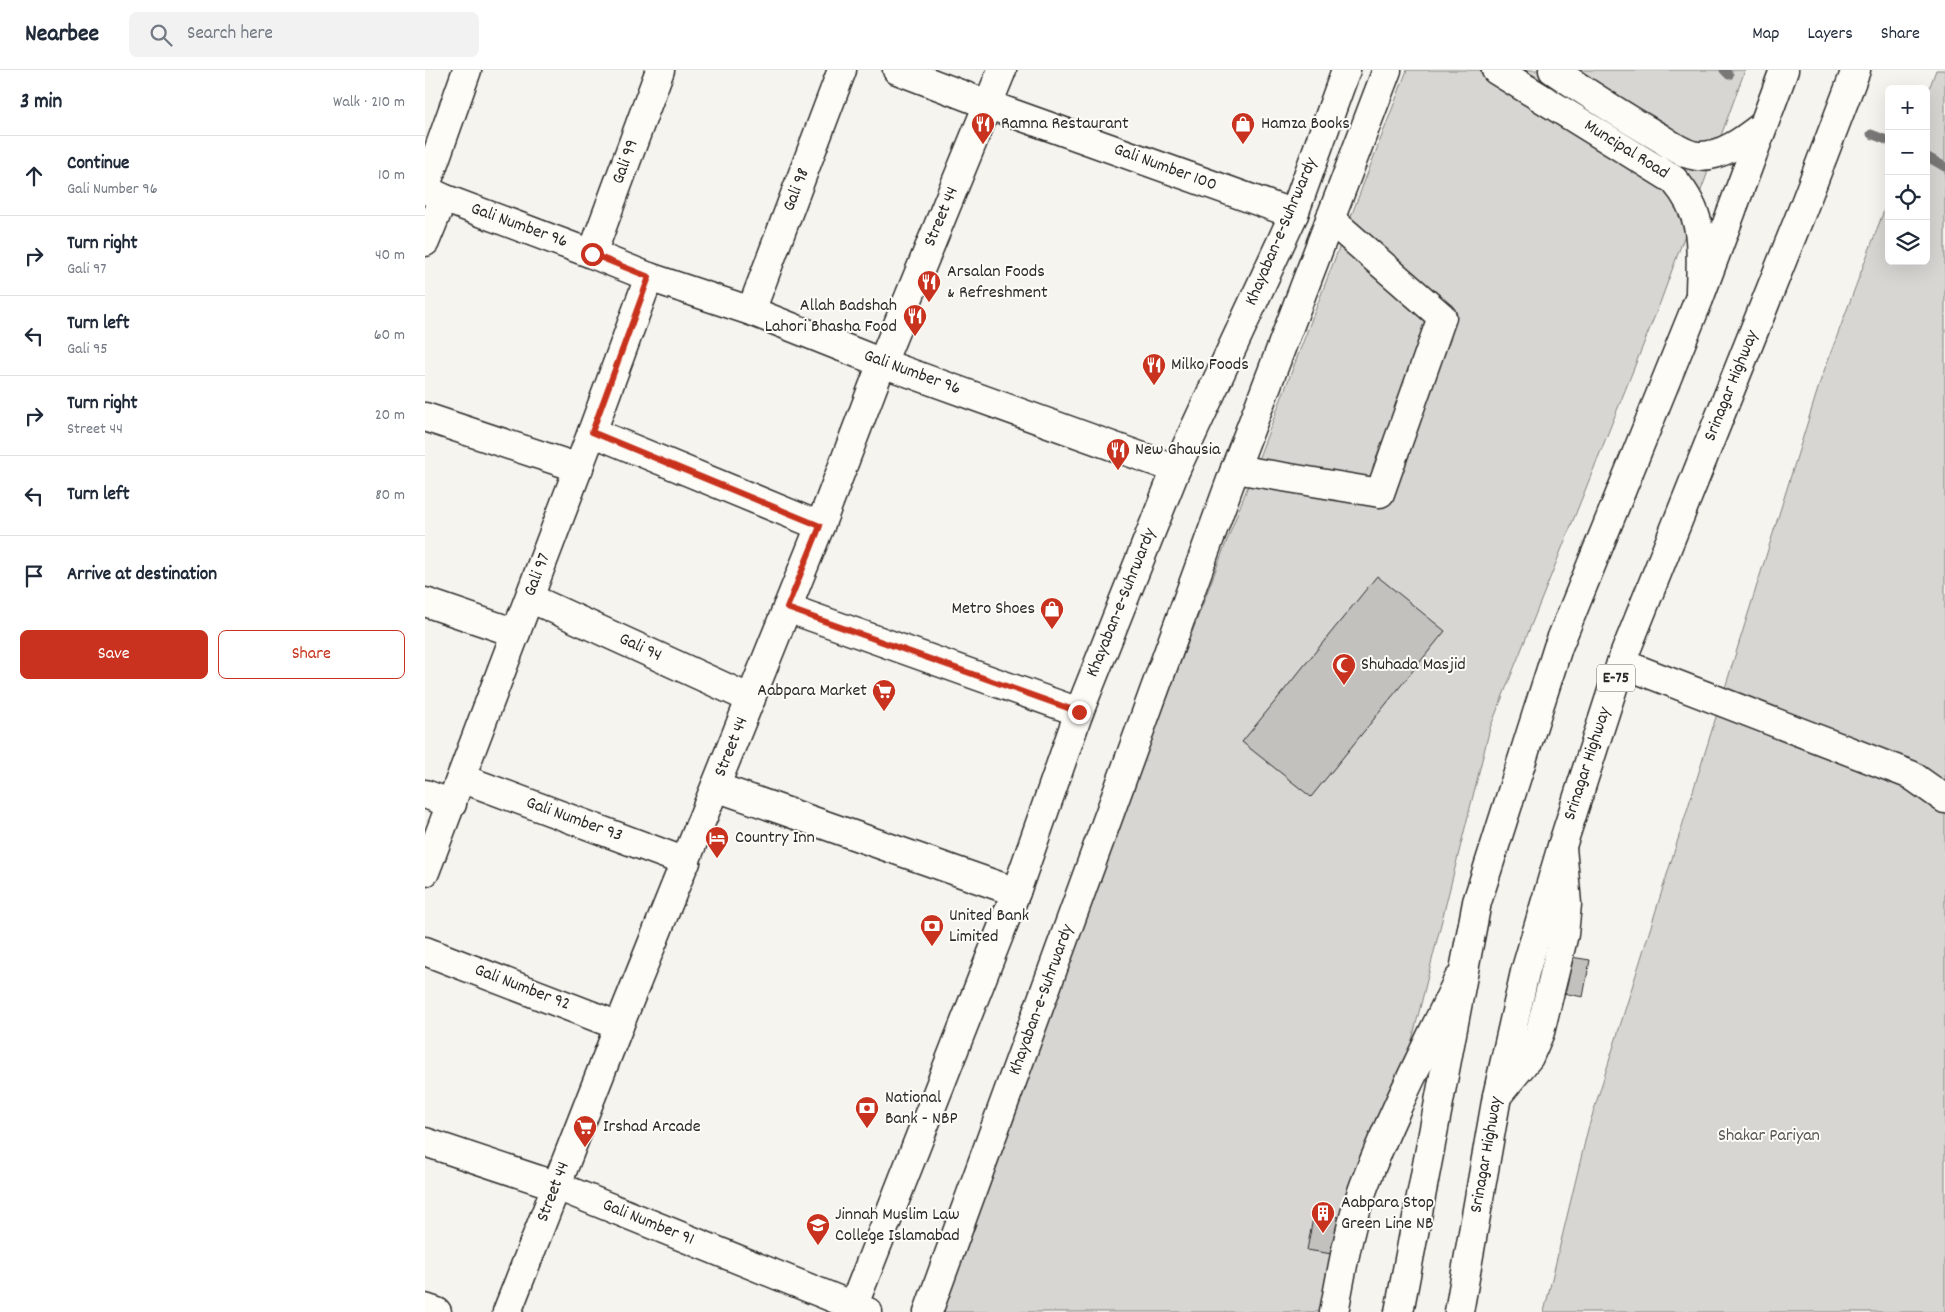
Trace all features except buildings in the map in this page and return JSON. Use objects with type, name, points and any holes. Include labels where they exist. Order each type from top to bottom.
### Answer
[{"type":"main road","points":[[425,242],[431,192],[467,70]]},
{"type":"main road","name":"Gali 99","points":[[592,254],[660,70]]},
{"type":"main road","name":"Gali 98","points":[[751,311],[843,70]]},
{"type":"main road","name":"Gali Number 100","points":[[897,70],[1293,214]]},
{"type":"main road","name":"Street 44","points":[[507,1312],[619,1026],[820,526],[881,363],[1002,70]]},
{"type":"main road","name":"Khayaban-e-Suhrwardy","points":[[857,1310],[1016,892],[1079,712],[1176,469],[1293,214],[1346,70]]},
{"type":"main road","name":"Khayaban-e-Suhrwardy","points":[[928,1312],[1235,469],[1387,70]]},
{"type":"main road","name":"Muncipal Road","points":[[1495,70],[1675,180],[1690,202],[1700,228],[1699,299]]},
{"type":"main road","name":"Muncipal Road","points":[[1553,70],[1616,112],[1683,152],[1696,156],[1722,152],[1762,126]]},
{"type":"main road","points":[[1399,1312],[1477,902],[1558,647],[1699,299],[1784,70]]},
{"type":"main road","name":"Srinagar Highway","points":[[1459,1312],[1497,1096],[1525,972],[1561,846],[1621,663],[1799,220],[1856,70]]},
{"type":"main road","name":"Gali Number 96","points":[[431,192],[649,277],[751,311],[881,363],[1176,469]]},
{"type":"main road","points":[[1235,469],[1380,493],[1442,317],[1330,219]]},
{"type":"main road","name":"Gali 97","points":[[425,872],[579,468],[649,277]]},
{"type":"main road","points":[[425,417],[579,468]]},
{"type":"main road","points":[[592,432],[820,526]]},
{"type":"main road","name":"Gali 94","points":[[529,598],[751,699]]},
{"type":"main road","points":[[425,602],[516,634]]},
{"type":"main road","points":[[787,608],[1079,712]]},
{"type":"main road","points":[[1621,663],[1911,775],[1945,799]]},
{"type":"main road","name":"Gali Number 93","points":[[461,778],[686,862]]},
{"type":"main road","points":[[716,787],[1016,892]]},
{"type":"main road","points":[[425,794],[451,804]]},
{"type":"main road","name":"Gali Number 92","points":[[425,951],[619,1026]]},
{"type":"main road","points":[[1334,1312],[1345,1251],[1364,1187],[1399,1105],[1463,969]]},
{"type":"main road","name":"Gali Number 91","points":[[425,1142],[557,1186],[857,1310]]},
{"type":"main road","points":[[425,1308],[437,1312]]},
{"type":"green space","points":[[1407,70],[1745,70],[1660,303],[1490,728],[1344,1312],[932,1312]]},
{"type":"green space","name":"Shakar Pariyan","points":[[1936,70],[1945,70],[1945,1312],[1544,1312],[1588,1129],[1821,379],[1885,208],[1885,265],[1930,265],[1930,86]]},
{"type":"waterway","points":[[1724,70],[1729,75]]},
{"type":"waterway","points":[[1871,134],[1885,139]]},
{"type":"waterway","points":[[1930,158],[1945,167]]},
{"type":"place","name":"Ramna Restaurant","points":[[983,145]]},
{"type":"place","name":"Hamza Books","points":[[1243,145]]},
{"type":"place","name":"Arsalan Foods & Refreshment","points":[[929,303]]},
{"type":"place","name":"Allah Badshah Lahori Bhasha Food","points":[[915,337]]},
{"type":"place","name":"Milko Foods","points":[[1154,386]]},
{"type":"place","name":"New Ghausia","points":[[1118,471]]},
{"type":"place","name":"Metro Shoes","points":[[1052,630]]},
{"type":"place","name":"Shuhada Masjid","points":[[1344,686]]},
{"type":"place","name":"Aabpara Market","points":[[884,712]]},
{"type":"place","name":"Country Inn","points":[[717,859]]},
{"type":"place","name":"United Bank Limited","points":[[932,947]]},
{"type":"place","name":"National Bank - NBP","points":[[867,1129]]},
{"type":"place","name":"Irshad Arcade","points":[[585,1148]]},
{"type":"place","name":"Aabpara Stop Green Line NB","points":[[1323,1234]]},
{"type":"place","name":"Jinnah Muslim Law College Islamabad","points":[[818,1246]]},
{"type":"route","points":[[592,254],[649,277],[592,432],[820,526],[787,608],[1079,712]]}]
